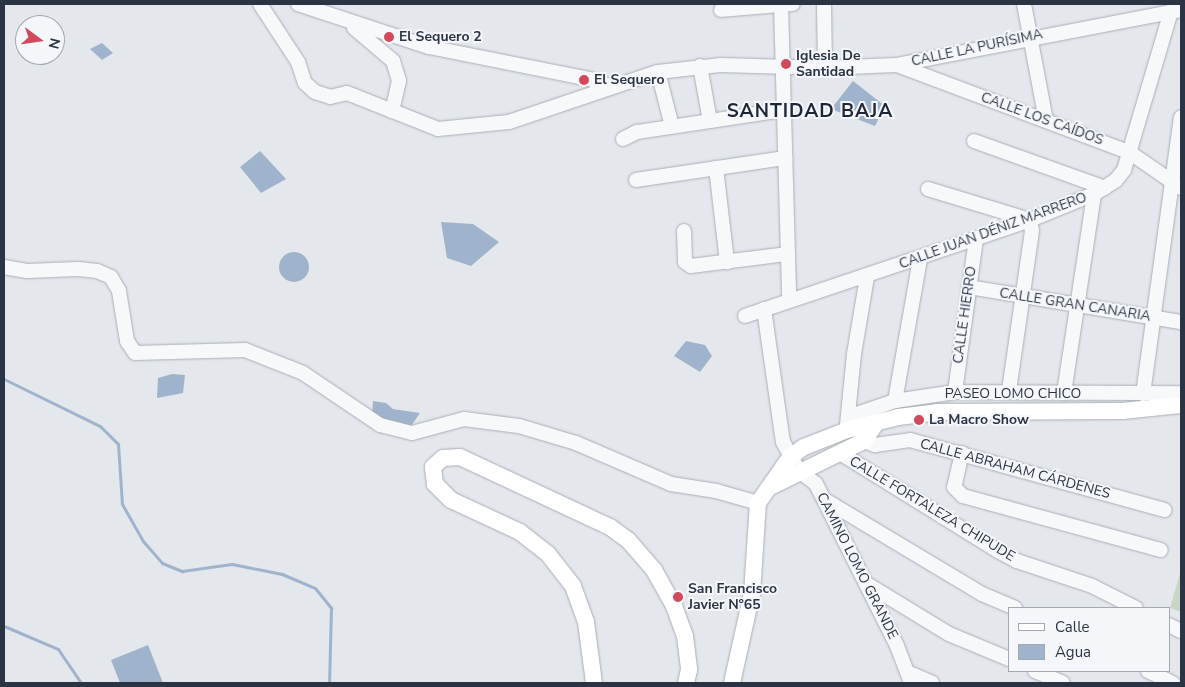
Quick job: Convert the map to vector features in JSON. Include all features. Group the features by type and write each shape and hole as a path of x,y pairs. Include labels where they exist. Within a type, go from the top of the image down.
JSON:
{"main road":[{"path":"732,683 752,593 762,496 790,457 804,447 848,423 876,424 898,417 937,412 1122,412 1181,405"},
{"path":"762,496 799,471 864,442 876,424"},
{"path":"594,683 586,622 573,586 548,554 520,532 452,500 440,489 435,484 433,466 443,458 460,457 610,527 628,540 654,570 674,606 685,636 689,670 686,683"}],"street":[{"name":"CALLE LA PURÍSIMA","path":"260,4 298,62 305,83 315,92 330,97 346,93 438,129 491,124 548,111 611,86 658,72 700,66 825,68 896,65 1030,37 1176,10"},
{"path":"298,4 428,47 589,79 611,86"},
{"path":"824,4 825,68"},
{"path":"1024,4 1046,120"},
{"path":"721,10 787,5 782,67 782,110 789,300"},
{"name":"CALLE JUAN DÉNIZ MARRERO","path":"745,316 789,300 920,259 1030,220 1099,191 1124,170 1176,10"},
{"path":"348,22 392,61 399,82 392,111"},
{"name":"CALLE LOS CAÍDOS","path":"896,65 1129,152 1177,185"},
{"path":"700,66 710,121"},
{"path":"658,72 672,126"},
{"path":"623,139 638,132 782,110"},
{"path":"1143,394 1153,318 1177,185 1181,118"},
{"path":"974,141 1099,191 1077,305 1064,393"},
{"path":"636,180 785,158"},
{"path":"716,168 727,262"},
{"path":"928,189 1030,220 1032,231 1009,392"},
{"path":"684,231 685,262 690,266 788,254"},
{"name":"CALLE HIERRO","path":"955,392 976,238"},
{"path":"896,401 920,259"},
{"path":"4,267 27,271 78,269 97,271 111,277 119,291 127,341 135,353 245,350 303,373 380,425 412,433 464,419 519,426 576,443 671,484 762,496"},
{"path":"848,423 854,354 867,277"},
{"name":"CALLE GRAN CANARIA","path":"969,287 1181,322"},
{"name":"CAMINO LOMO GRANDE","path":"764,309 783,442 799,471 816,484 910,678"},
{"name":"PASEO LOMO CHICO","path":"848,423 896,401 955,392 1181,393"},
{"name":"CALLE ABRAHAM CÁRDENES","path":"864,442 875,445 910,440 1165,510"},
{"name":"CALLE FORTALEZA CHIPUDE","path":"840,453 1017,561 1092,586 1134,607"},
{"path":"962,453 954,488 963,496 1160,550"},
{"path":"824,500 982,594 1013,607"},
{"path":"866,584 948,634 1008,659"},
{"path":"1170,625 1181,631"},
{"path":"1037,672 1063,683"},
{"path":"1150,672 1173,683"},
{"path":"910,678 932,683"}],"green space":[{"path":"1181,570 1181,612 1170,608"}],"water":[{"path":"102,43 113,53 102,60 90,49"},
{"path":"853,81 885,106 875,126 831,109"},
{"path":"260,151 286,179 261,193 240,167"},
{"path":"441,222 473,224 499,242 471,266 447,258"},
{"path":"294,252 305,256 309,267 305,278 294,282 283,278 279,267 283,256"},
{"path":"686,341 705,345 712,356 700,372 674,356"},
{"path":"172,374 185,375 183,393 157,398 158,378"},
{"path":"373,401 386,403 393,409 420,413 409,429 372,416"},
{"path":"148,645 163,683 120,683 111,660"}],"waterway":[{"path":"4,379 100,426 118,444 122,504 143,541 162,563 182,571 232,564 282,574 315,588 331,608 329,683"},
{"path":"4,626 58,649 81,683"}],"place":[{"name":"El Sequero 2","path":"389,37"},
{"name":"Iglesia De Santidad","path":"786,64"},
{"name":"El Sequero","path":"584,80"},
{"name":"La Macro Show","path":"919,420"},
{"name":"San Francisco Javier Nº65","path":"678,597"}],"district":[{"name":"SANTIDAD BAJA","path":"810,112"}]}
